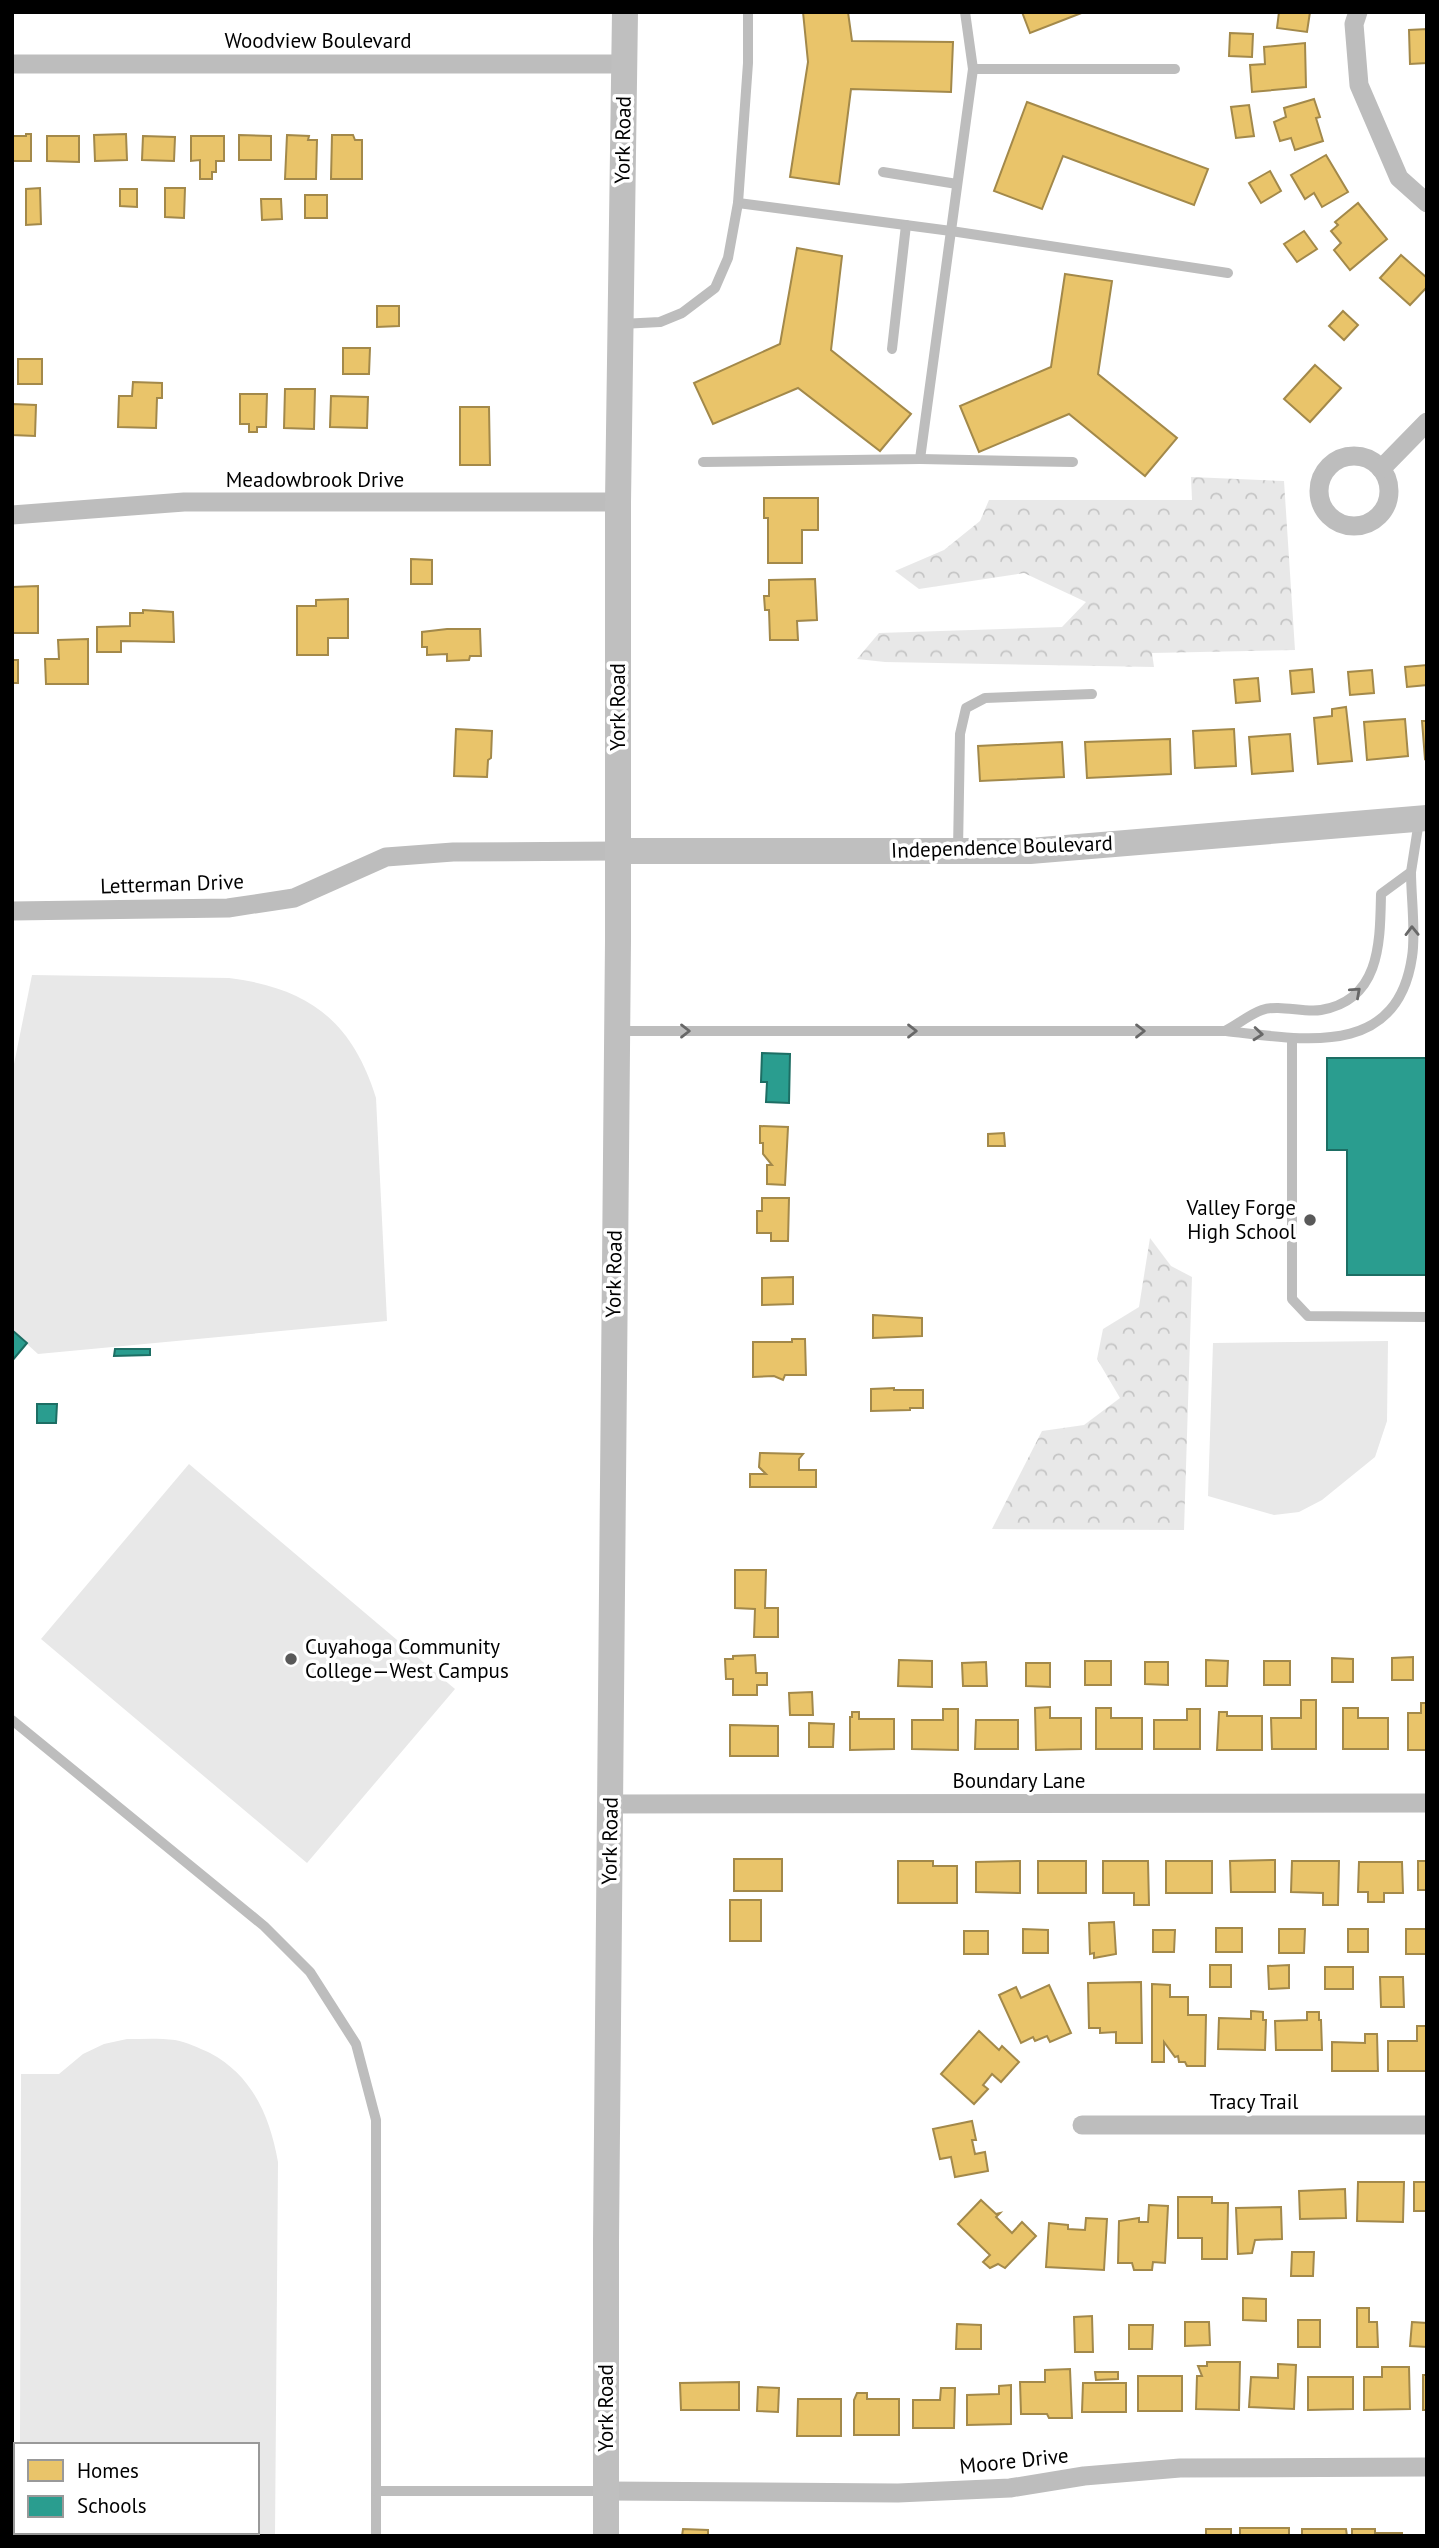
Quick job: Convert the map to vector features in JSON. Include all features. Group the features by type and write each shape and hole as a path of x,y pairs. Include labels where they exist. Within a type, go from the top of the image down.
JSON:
{"main road":[{"name":"York Road","path":"606,2536 606,2241 617,1031 618,502 625,12"},
{"name":"Independence Boulevard","path":"618,850 1030,850 1423,818"}],"street":[{"path":"1358,12 1354,24 1359,85 1399,178 1427,203"},
{"name":"Woodview Boulevard","path":"12,64 625,64"},
{"path":"1381,469 1427,422"},
{"name":"Meadowbrook Drive","path":"12,515 184,502 618,502"},
{"name":"Letterman Drive","path":"12,911 228,908 294,898 386,857 453,852 618,850"},
{"name":"Boundary Lane","path":"611,1804 1427,1803"},
{"name":"Tracy Trail","path":"1082,2125 1427,2125"},
{"name":"Moore Drive","path":"606,2491 898,2493 1010,2488 1084,2476 1180,2468 1427,2467"}],"lane":[{"path":"620,324 660,322 682,313 715,288 728,258 738,203 748,63 748,12"},
{"path":"920,459 973,69 965,12"},
{"path":"973,69 1175,69"},
{"path":"883,172 957,184"},
{"path":"738,203 951,231 1227,273"},
{"path":"892,349 906,225"},
{"path":"704,462 920,459 1073,462"},
{"path":"958,850 960,734 966,708 985,698 1092,694"},
{"path":"617,1031 1225,1031 1292,1038 1343,1036 1364,1031 1385,1017 1403,990 1412,957 1411,872 1423,818"},
{"path":"1225,1031 1263,1009 1322,1010 1348,1000 1365,984 1378,955 1381,894 1411,872"},
{"path":"1292,1038 1292,1300 1308,1316 1427,1317"},
{"path":"12,1720 264,1926 310,1972 356,2044 376,2120 376,2536"},
{"path":"376,2491 606,2491"}],"green space":[{"path":"1191,477 1284,481 1295,650 1152,653 1154,667 885,662 857,659 879,633 1062,627 1086,602 1024,573 919,589 895,571 944,550 980,521 989,500 1192,500"},
{"path":"32,975 229,978 282,990 324,1013 354,1048 376,1098 387,1321 38,1354 17,1335 12,1326 12,1074"},
{"path":"1150,1238 1171,1266 1192,1277 1184,1530 992,1529 1042,1431 1084,1425 1120,1398 1097,1359 1103,1329 1139,1307"},
{"path":"1388,1341 1387,1421 1375,1457 1322,1500 1299,1512 1274,1515 1208,1496 1213,1343"},
{"path":"189,1464 455,1689 307,1863 41,1639"},
{"path":"127,2039 175,2040 210,2053 238,2073 257,2099 270,2129 278,2162 275,2536 34,2534 259,2534 259,2443 20,2443 21,2074 59,2074 83,2054 104,2044"}],"building: Homes":[{"path":"803,12 848,12 852,41 953,42 951,92 851,89 839,184 790,177 808,62"},
{"path":"1022,12 1084,12 1030,33"},
{"path":"1279,12 1310,12 1307,32 1277,28"},
{"path":"1427,29 1427,63 1410,64 1409,30"},
{"path":"1230,33 1253,34 1252,57 1229,56"},
{"path":"1305,43 1306,87 1252,92 1250,65 1265,64 1264,47"},
{"path":"1314,99 1323,141 1295,150 1291,138 1280,141 1274,122 1286,117 1284,108"},
{"path":"1027,102 1208,169 1194,205 1063,156 1042,209 994,191"},
{"path":"1249,105 1254,136 1236,138 1231,107"},
{"path":"31,134 31,161 12,161 12,136"},
{"path":"126,134 127,160 95,161 94,135"},
{"path":"239,135 271,136 271,160 239,160"},
{"path":"287,135 309,136 308,140 317,140 316,179 285,179"},
{"path":"332,135 353,135 355,140 362,140 362,179 331,179"},
{"path":"47,136 79,136 79,162 47,161"},
{"path":"143,136 175,137 174,161 142,160"},
{"path":"191,136 224,136 224,161 216,161 216,172 212,172 212,179 200,179 200,160 191,161"},
{"path":"1326,155 1348,192 1322,207 1314,193 1305,199 1291,175"},
{"path":"1270,171 1281,191 1261,203 1249,183"},
{"path":"40,188 41,224 26,225 26,189"},
{"path":"165,188 185,188 184,218 165,217"},
{"path":"120,189 137,189 137,207 120,206"},
{"path":"305,195 327,195 327,218 305,218"},
{"path":"261,199 281,199 282,219 262,220"},
{"path":"1358,203 1387,239 1350,270 1334,250 1341,243 1331,231 1338,225 1335,222"},
{"path":"1304,231 1317,249 1297,262 1284,244"},
{"path":"797,248 842,256 831,350 911,414 880,451 798,388 713,424 694,383 780,344"},
{"path":"1401,255 1427,278 1427,287 1410,305 1380,278"},
{"path":"1065,274 1112,281 1098,374 1177,438 1145,476 1069,414 979,452 960,406 1051,367"},
{"path":"377,306 399,306 399,326 377,327"},
{"path":"1343,311 1358,325 1344,340 1329,326"},
{"path":"343,348 370,348 369,374 343,374"},
{"path":"18,359 42,359 42,384 18,384"},
{"path":"1315,365 1341,388 1310,422 1284,399"},
{"path":"133,382 162,383 162,398 157,398 156,428 118,427 119,396 132,396"},
{"path":"285,389 315,389 314,429 284,428"},
{"path":"240,394 267,394 266,427 257,427 257,432 249,432 249,424 240,424"},
{"path":"331,396 368,397 367,428 330,427"},
{"path":"12,404 36,405 35,436 12,435"},
{"path":"460,407 489,407 490,465 460,465"},
{"path":"764,498 818,498 818,530 802,530 802,563 768,563 768,518 764,518"},
{"path":"411,559 432,560 432,584 411,584"},
{"path":"815,579 817,620 797,621 798,640 770,640 769,610 765,610 764,596 769,596 769,580"},
{"path":"38,586 38,633 12,633 12,587"},
{"path":"348,599 348,638 328,638 328,655 297,655 297,606 316,606 316,600"},
{"path":"143,610 173,612 174,642 121,641 121,652 97,652 97,627 130,626 130,613 143,613"},
{"path":"480,629 481,656 470,656 469,660 447,661 447,654 427,655 427,647 422,647 422,632"},
{"path":"88,639 88,684 46,684 45,659 59,659 58,640"},
{"path":"12,660 18,660 18,683 12,683"},
{"path":"1427,665 1427,685 1407,687 1405,667"},
{"path":"1312,669 1314,692 1292,694 1290,671"},
{"path":"1372,670 1374,693 1350,695 1348,672"},
{"path":"1258,678 1260,701 1236,703 1234,680"},
{"path":"1346,707 1352,761 1318,764 1314,718 1332,716 1332,709"},
{"path":"1405,719 1408,756 1367,760 1364,722"},
{"path":"1422,721 1427,721 1425,759"},
{"path":"456,729 492,731 487,777 454,776"},
{"path":"1234,729 1236,766 1195,768 1193,731"},
{"path":"1290,734 1293,771 1252,774 1249,737"},
{"path":"1170,739 1171,774 1087,778 1085,742"},
{"path":"1062,742 1064,777 980,781 978,746"},
{"path":"760,1126 788,1127 785,1185 767,1184 767,1165 772,1165 763,1154"},
{"path":"1004,1133 1005,1146 988,1146 988,1134"},
{"path":"762,1198 789,1198 788,1241 771,1241 771,1233 757,1233 757,1211 762,1211"},
{"path":"793,1277 793,1304 762,1305 762,1278"},
{"path":"873,1315 922,1318 922,1336 873,1338"},
{"path":"792,1339 805,1339 806,1375 785,1375 783,1380 774,1376 753,1377 753,1342 792,1342"},
{"path":"871,1389 923,1390 923,1408 871,1411"},
{"path":"760,1453 803,1454 799,1459 799,1470 816,1470 816,1487 750,1487 750,1474 766,1474 759,1467"},
{"path":"735,1570 766,1570 765,1608 778,1608 778,1637 754,1637 755,1609 735,1608"},
{"path":"755,1655 756,1673 767,1673 767,1685 757,1685 757,1695 733,1695 733,1679 726,1679 725,1659"},
{"path":"1413,1657 1413,1680 1392,1680 1392,1658"},
{"path":"1332,1658 1353,1659 1353,1682 1332,1682"},
{"path":"899,1660 932,1661 932,1687 898,1686"},
{"path":"1206,1660 1228,1661 1227,1686 1206,1686"},
{"path":"1085,1661 1111,1661 1111,1685 1085,1685"},
{"path":"1264,1661 1290,1661 1290,1685 1264,1685"},
{"path":"986,1662 987,1686 963,1686 962,1663"},
{"path":"1145,1662 1168,1662 1168,1685 1145,1684"},
{"path":"1026,1663 1050,1663 1050,1687 1026,1686"},
{"path":"812,1692 813,1715 790,1715 789,1693"},
{"path":"1301,1700 1316,1700 1316,1749 1272,1749 1271,1718 1301,1718"},
{"path":"1421,1703 1427,1703 1427,1750 1408,1750 1408,1713 1421,1713"},
{"path":"1050,1707 1050,1718 1081,1718 1081,1749 1036,1750 1035,1708"},
{"path":"1096,1708 1111,1708 1111,1718 1142,1718 1142,1749 1096,1749"},
{"path":"1343,1708 1358,1708 1358,1718 1388,1718 1388,1749 1343,1749"},
{"path":"943,1709 958,1709 958,1750 912,1749 912,1720 943,1720"},
{"path":"1187,1709 1200,1709 1200,1749 1154,1749 1154,1720 1187,1720"},
{"path":"852,1712 859,1712 859,1719 894,1719 894,1749 850,1750"},
{"path":"1219,1712 1227,1712 1227,1716 1262,1716 1262,1750 1217,1750"},
{"path":"976,1720 1018,1720 1018,1749 975,1749"},
{"path":"809,1723 834,1724 833,1747 809,1747"},
{"path":"730,1725 778,1726 778,1756 730,1756"},
{"path":"734,1859 782,1859 782,1891 734,1891"},
{"path":"1275,1860 1275,1892 1231,1892 1230,1861"},
{"path":"898,1861 933,1861 933,1866 957,1866 957,1903 898,1903"},
{"path":"1020,1861 1020,1893 976,1892 976,1862"},
{"path":"1038,1861 1086,1861 1086,1893 1038,1893"},
{"path":"1103,1861 1148,1861 1149,1905 1134,1905 1134,1893 1103,1893"},
{"path":"1166,1861 1212,1861 1212,1893 1166,1893"},
{"path":"1292,1861 1339,1861 1338,1905 1323,1905 1323,1893 1291,1892"},
{"path":"1418,1861 1427,1861 1427,1890 1418,1890"},
{"path":"1359,1862 1402,1862 1403,1893 1384,1893 1384,1902 1368,1902 1368,1892 1358,1892"},
{"path":"730,1900 761,1900 761,1941 730,1941"},
{"path":"1114,1922 1116,1954 1094,1958 1094,1953 1090,1954 1089,1923"},
{"path":"1216,1928 1242,1928 1242,1952 1216,1952"},
{"path":"1023,1929 1048,1930 1048,1953 1023,1953"},
{"path":"1279,1929 1305,1929 1304,1953 1279,1953"},
{"path":"1348,1929 1368,1929 1368,1952 1348,1952"},
{"path":"1406,1929 1427,1929 1427,1954 1406,1954"},
{"path":"1153,1930 1175,1930 1174,1952 1153,1952"},
{"path":"964,1931 988,1931 988,1954 964,1954"},
{"path":"1210,1965 1231,1965 1231,1987 1210,1987"},
{"path":"1289,1965 1289,1988 1269,1989 1268,1966"},
{"path":"1325,1967 1353,1967 1353,1989 1325,1989"},
{"path":"1380,1977 1403,1977 1404,2007 1381,2007"},
{"path":"1141,1982 1142,2043 1116,2043 1116,2032 1100,2033 1100,2028 1089,2028 1088,1983"},
{"path":"1152,1984 1170,1985 1170,1997 1188,1997 1188,2015 1206,2015 1205,2066 1187,2066 1185,2062 1179,2062 1178,2056 1175,2057 1164,2042 1164,2062 1152,2062"},
{"path":"1049,1985 1071,2033 1050,2042 1047,2036 1035,2041 1033,2037 1021,2043 999,1995 1016,1987 1021,1998"},
{"path":"1251,2011 1263,2012 1263,2020 1266,2020 1265,2050 1218,2049 1219,2018 1251,2019"},
{"path":"1307,2012 1319,2012 1322,2050 1276,2050 1275,2021 1307,2020"},
{"path":"1417,2026 1427,2026 1427,2071 1388,2071 1388,2041 1417,2041"},
{"path":"979,2031 999,2050 1002,2046 1019,2062 1001,2082 992,2074 983,2085 988,2089 974,2104 941,2074"},
{"path":"1365,2034 1377,2034 1378,2071 1332,2071 1332,2042 1365,2043"},
{"path":"972,2121 976,2140 972,2140 975,2154 985,2152 988,2171 955,2177 951,2157 940,2159 933,2129"},
{"path":"1358,2182 1404,2182 1403,2222 1357,2221"},
{"path":"1414,2182 1427,2182 1427,2211 1414,2211"},
{"path":"1345,2189 1346,2218 1300,2219 1299,2191"},
{"path":"1178,2197 1212,2197 1212,2203 1228,2203 1227,2259 1202,2259 1202,2238 1178,2238"},
{"path":"981,2200 996,2214 1000,2213 996,2217 1012,2233 1022,2222 1036,2236 1005,2268 998,2264 990,2268 983,2262 990,2255 958,2224"},
{"path":"1149,2205 1168,2206 1165,2263 1153,2262 1152,2270 1134,2270 1132,2263 1118,2263 1119,2221 1139,2218 1139,2222 1148,2222"},
{"path":"1281,2207 1282,2239 1255,2240 1252,2253 1238,2254 1236,2208"},
{"path":"1086,2218 1107,2219 1104,2270 1046,2267 1049,2223 1068,2225 1068,2229 1085,2230"},
{"path":"1292,2252 1314,2252 1313,2276 1291,2276"},
{"path":"1243,2298 1266,2299 1266,2321 1243,2320"},
{"path":"1357,2308 1369,2308 1369,2322 1377,2322 1378,2347 1357,2347"},
{"path":"1092,2316 1093,2352 1075,2352 1074,2317"},
{"path":"1298,2320 1320,2320 1320,2347 1298,2347"},
{"path":"1185,2322 1209,2322 1210,2345 1185,2346"},
{"path":"1412,2322 1427,2323 1427,2347 1410,2346"},
{"path":"957,2324 981,2325 981,2349 956,2349"},
{"path":"1129,2325 1153,2325 1152,2349 1129,2349"},
{"path":"1207,2362 1240,2362 1239,2410 1196,2409 1197,2376 1202,2376 1198,2366 1207,2366"},
{"path":"1278,2364 1296,2365 1294,2409 1249,2407 1251,2377 1278,2378"},
{"path":"1382,2367 1409,2367 1410,2409 1364,2410 1364,2377 1382,2377"},
{"path":"1070,2369 1072,2418 1021,2414 1020,2382 1045,2382 1045,2370"},
{"path":"1095,2372 1118,2372 1118,2379 1096,2380"},
{"path":"1423,2375 1427,2375 1427,2410 1423,2410"},
{"path":"1138,2376 1182,2376 1182,2411 1138,2411"},
{"path":"1308,2377 1353,2377 1353,2409 1308,2410"},
{"path":"739,2382 739,2410 681,2410 680,2383"},
{"path":"1083,2383 1126,2383 1126,2412 1082,2412"},
{"path":"1011,2385 1011,2424 967,2425 967,2395 999,2394 999,2386"},
{"path":"758,2387 779,2388 778,2412 757,2411"},
{"path":"941,2388 955,2388 954,2428 913,2428 913,2400 940,2400"},
{"path":"857,2393 867,2393 867,2399 899,2399 899,2435 854,2435 854,2400"},
{"path":"798,2399 841,2399 841,2436 797,2436"},
{"path":"1240,2528 1289,2528 1289,2536 1240,2536"},
{"path":"683,2529 708,2530 708,2536 682,2536"},
{"path":"1206,2529 1231,2529 1231,2536 1206,2536"},
{"path":"1302,2529 1346,2529 1347,2536 1302,2536"},
{"path":"1352,2529 1375,2529 1375,2533 1402,2533 1402,2536 1352,2536"}],"building: Schools":[{"path":"762,1053 790,1054 789,1103 766,1102 767,1082 761,1082"},
{"name":"Valley Forge High School","path":"1327,1058 1427,1058 1427,1275 1347,1275 1347,1150 1327,1150"},
{"path":"12,1330 27,1343 12,1361"},
{"path":"115,1349 150,1349 150,1355 114,1356"},
{"path":"37,1404 57,1404 56,1423 37,1423"}],"place":[{"name":"Valley Forge High School","path":"1310,1220"},
{"name":"Cuyahoga Community College—West Campus","path":"291,1659"}]}
